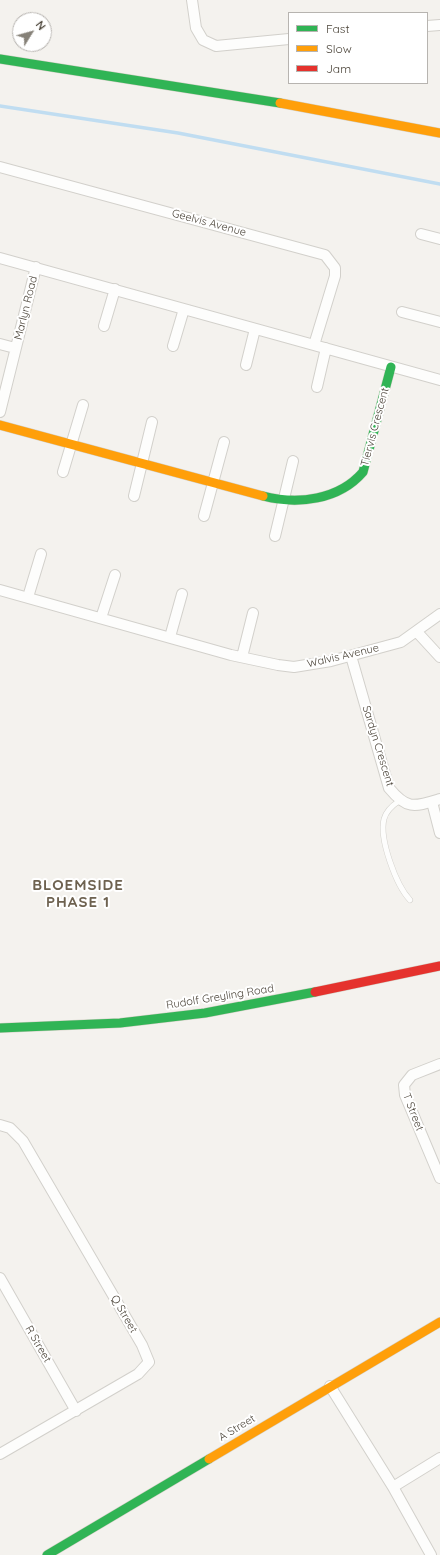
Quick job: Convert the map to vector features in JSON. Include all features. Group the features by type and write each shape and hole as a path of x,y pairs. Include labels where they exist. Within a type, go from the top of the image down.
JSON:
{"street":[{"path":"192,0 196,28 203,40 216,46 288,39"},
{"path":"428,26 440,25"},
{"path":"0,60 256,98 440,133"},
{"name":"Geelvis Avenue","path":"0,167 324,255 335,268 335,276 314,345"},
{"path":"421,234 440,239"},
{"path":"0,258 440,380"},
{"name":"Marlyn Road","path":"0,412 36,267"},
{"path":"104,326 115,289"},
{"path":"173,346 184,308"},
{"path":"402,312 440,322"},
{"path":"246,365 256,329"},
{"name":"Marlyn Road","path":"0,344 15,348"},
{"path":"317,387 326,348"},
{"name":"Tiervis Crescent","path":"0,425 268,497 285,499 314,499 347,488 357,481 363,472 392,367"},
{"path":"64,472 83,405"},
{"path":"134,496 152,422"},
{"path":"204,516 224,442"},
{"path":"275,536 293,461"},
{"path":"28,597 41,554"},
{"path":"100,618 114,575"},
{"name":"Walvis Avenue","path":"0,590 242,657 278,665 294,666 350,656 401,642 417,632 440,614"},
{"path":"170,637 182,594"},
{"path":"242,657 253,613"},
{"path":"417,632 440,657"},
{"name":"Sardyn Crescent","path":"350,656 389,788 399,801"},
{"path":"399,801 409,805 436,800 440,833"},
{"name":"Rudolf Greyling Road","path":"0,1028 120,1023 205,1013 363,983 440,966"},
{"name":"T Street","path":"440,1064 412,1075 404,1085 405,1095 440,1177"},
{"name":"Q Street","path":"0,1125 10,1128 23,1141 148,1357 149,1362 138,1374 76,1411 0,1453"},
{"name":"R Street","path":"0,1278 76,1411"},
{"name":"A Street","path":"47,1555 440,1322"},
{"path":"330,1386 393,1487 431,1555"},
{"path":"393,1487 440,1458"}],"lane":[{"path":"399,801 387,812 383,829 393,868 401,889 410,900"}],"waterway":[{"path":"0,106 178,133 440,184"}],"traffic: fast":[{"path":"0,59 280,103"},
{"path":"263,496 290,500 317,498 342,489 363,472 391,367"},
{"path":"0,1028 120,1023 205,1013 315,992"},
{"path":"47,1555 209,1459"}],"traffic: slow":[{"path":"280,103 440,133"},
{"path":"0,425 263,496"},
{"path":"209,1459 440,1322"}],"traffic: jam":[{"path":"315,992 440,966"}],"district":[{"name":"BLOEMSIDE PHASE 1","path":"78,894"}]}
